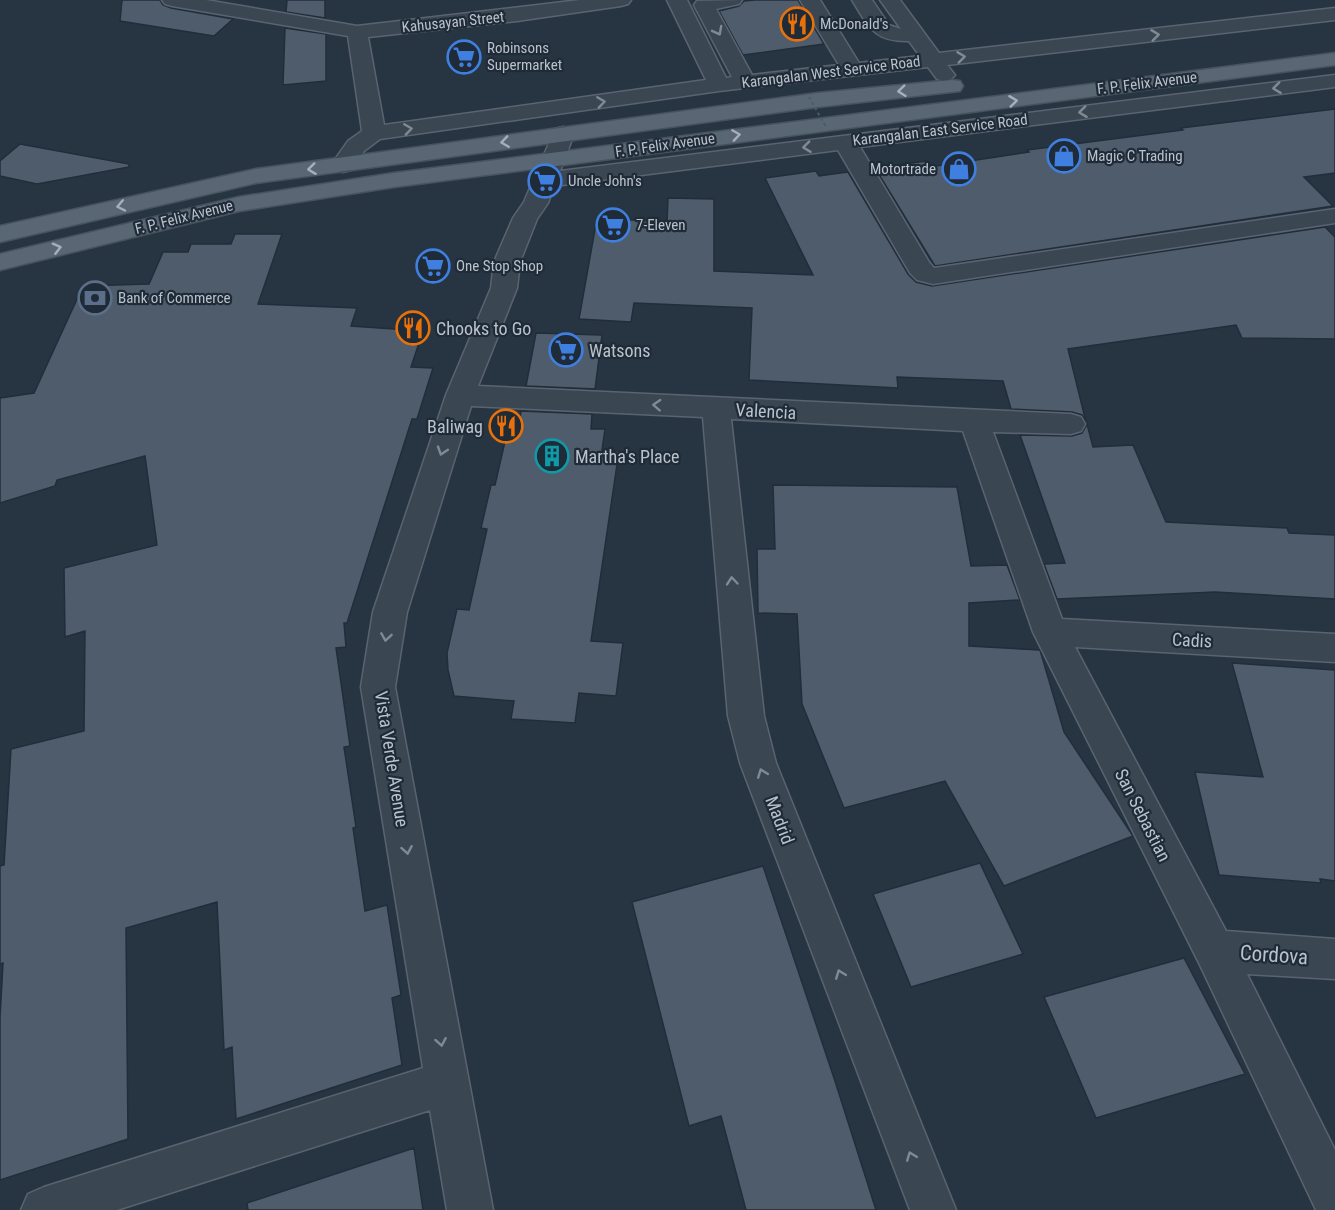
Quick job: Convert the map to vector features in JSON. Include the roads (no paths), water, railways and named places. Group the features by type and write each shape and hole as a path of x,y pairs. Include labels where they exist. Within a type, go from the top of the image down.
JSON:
{"main road":[{"path":"1270,47 1335,39"},
{"name":"F. P. Felix Avenue","path":"0,262 239,204 549,170 1335,59"},
{"name":"F. P. Felix Avenue","path":"0,234 256,176 848,96 976,83"}],"street":[{"name":"Kahusayan Street","path":"172,0 357,32 515,8 621,0"},
{"path":"676,0 719,85"},
{"path":"732,0 704,5 745,82"},
{"path":"810,0 853,70"},
{"path":"862,0 885,33 895,36 915,35"},
{"path":"890,0 952,86"},
{"name":"Karangalan West Service Road","path":"374,133 719,85 1335,14"},
{"path":"343,165 356,146 374,133 357,32"},
{"name":"Karangalan East Service Road","path":"549,170 835,135 1335,81"},
{"name":"Vista Verde Avenue","path":"470,1210 378,687 390,612 460,395 504,288 526,264 540,235 541,219 536,203 563,134"},
{"path":"835,135 919,267 933,276 1335,216"},
{"name":"Valencia","path":"460,395 1071,424"},
{"name":"Madrid","path":"716,408 746,716 758,763 933,1210"},
{"name":"San Sebastian","path":"974,421 1050,632 1214,951 1335,1199"},
{"name":"Cadis","path":"1050,632 1335,648"},
{"name":"Cordova","path":"1214,951 1335,958"},
{"path":"44,1210 447,1082"}],"place":[{"name":"McDonald's","path":"797,24"},
{"name":"Robinsons Supermarket","path":"464,57"},
{"name":"Magic C Trading","path":"1064,156"},
{"name":"Motortrade","path":"959,169"},
{"name":"Uncle John's","path":"545,181"},
{"name":"7-Eleven","path":"613,225"},
{"name":"One Stop Shop","path":"433,266"},
{"name":"Bank of Commerce","path":"95,298"},
{"name":"Chooks to Go","path":"413,328"},
{"name":"Watsons","path":"566,350"},
{"name":"Baliwag","path":"506,426"},
{"name":"Martha's Place","path":"552,456"}]}
